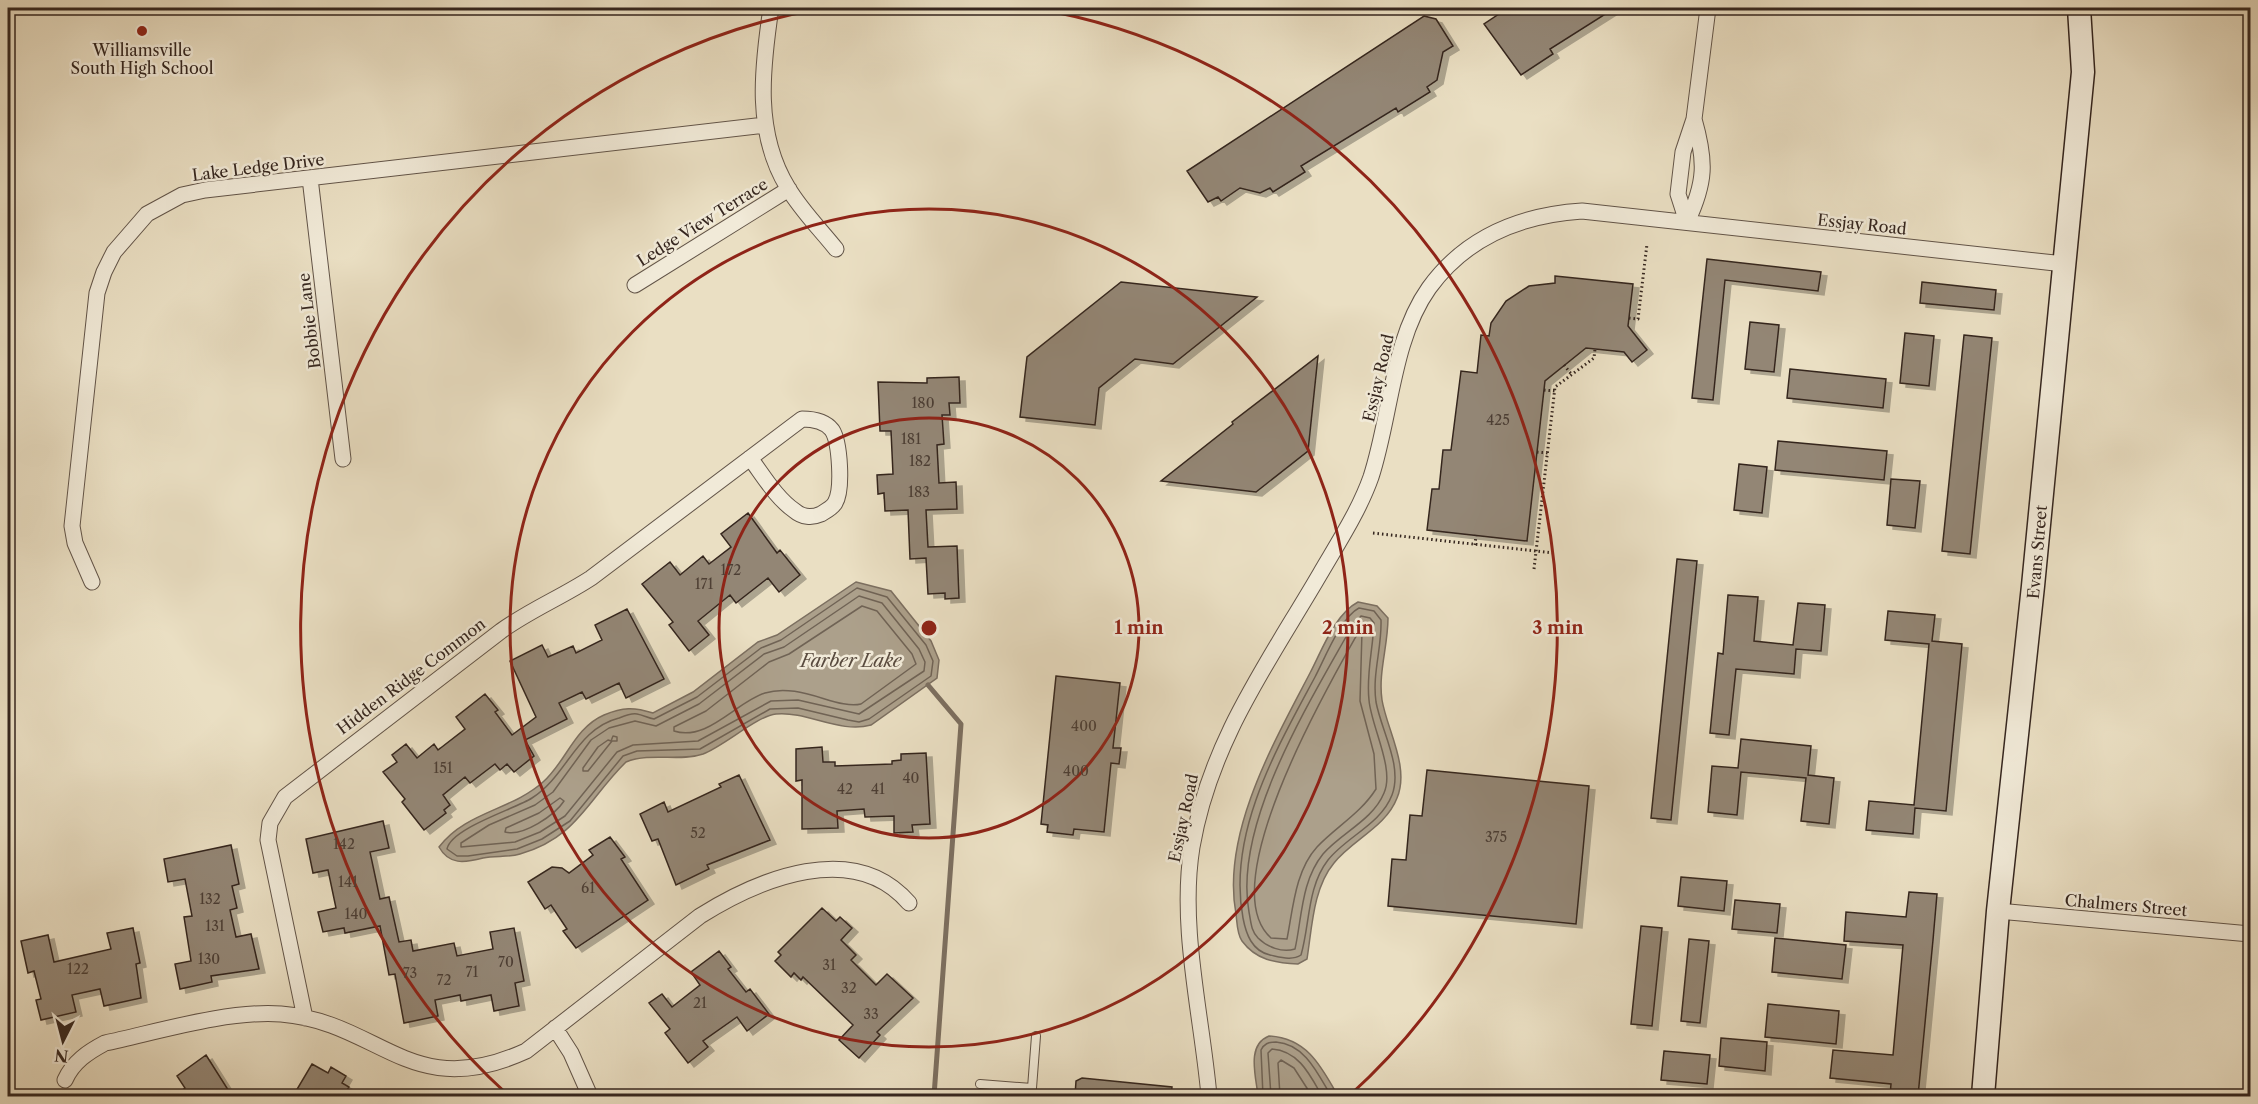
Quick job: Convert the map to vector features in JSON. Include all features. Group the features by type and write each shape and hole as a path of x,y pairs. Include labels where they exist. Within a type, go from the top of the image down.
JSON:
{"street":[{"path":"771,8 762,95 765,125 772,153 789,189 836,249"},
{"path":"1687,222 1678,194 1683,152 1694,119 1708,8"},
{"name":"Evans Street","path":"1983,1096 1998,911 2083,72 2079,8"},
{"path":"1687,222 1700,196 1704,153 1694,119"},
{"name":"Lake Ledge Drive","path":"92,582 75,543 72,526 97,293 114,252 147,214 182,195 765,125"},
{"name":"Bobbie Lane","path":"310,178 343,459"},
{"name":"Ledge View Terrace","path":"635,285 789,189"},
{"name":"Essjay Road","path":"1209,1096 1188,908 1192,849 1209,775 1223,741 1362,498 1384,435 1402,344 1413,314 1429,288 1461,254 1500,229 1526,219 1582,211 2064,264"},
{"name":"Hidden Ridge Common","path":"305,1018 268,840 270,823 285,797 520,617 567,594 591,578 750,458 802,419 823,423 831,430 836,440 839,491 835,504 816,516 804,516 796,512 784,502 750,458"},
{"path":"65,1080 76,1063 105,1043 256,1014 305,1018 331,1027 400,1066 441,1077 465,1076 507,1062 555,1028 700,916 728,898 759,885 817,871 848,870 866,873 885,881 909,903"},
{"name":"Chalmers Street","path":"1998,911 2250,934"},
{"path":"555,1028 571,1053 590,1096"}],"lane":[{"path":"980,1084 1032,1088 1036,1036"}],"path":[{"path":"1629,318 1638,319 1647,244"},
{"path":"1534,569 1555,387 1594,358 1595,349"},
{"path":"1564,365 1572,375"},
{"path":"1544,390 1555,391"},
{"path":"1537,452 1548,453"},
{"path":"1373,533 1554,554"},
{"path":"1475,545 1476,535"}],"water":[{"name":"Farber Lake","path":"856,582 891,591 931,641 939,660 937,678 871,725 848,727 788,714 768,716 703,754 645,758 626,762 569,828 539,847 515,855 458,861 447,857 439,847 462,826 517,799 543,782 585,728 594,721 623,709 653,713 693,692 758,642 777,635"},
{"path":"1358,602 1377,606 1388,618 1381,690 1399,761 1400,786 1397,798 1385,817 1341,855 1327,873 1314,909 1307,959 1298,964 1282,963 1253,952 1240,938 1233,884 1236,852 1254,789 1281,729 1336,624 1342,615"},
{"path":"1269,1036 1282,1038 1303,1048 1319,1064 1338,1096 1258,1096 1255,1054 1257,1046"}],"building":[{"path":"1508,8 1615,8 1550,49 1553,54 1521,75 1484,24"},
{"path":"1424,16 1436,19 1453,46 1443,52 1437,80 1427,87 1430,92 1398,112 1396,108 1301,166 1305,172 1273,192 1270,188 1260,193 1240,188 1221,201 1218,197 1208,202 1187,171"},
{"path":"1707,259 1821,272 1818,291 1725,280 1713,400 1692,398"},
{"path":"1555,276 1633,284 1628,326 1647,350 1632,362 1624,352 1586,348 1545,381 1527,541 1427,530 1432,489 1439,489 1443,450 1451,450 1461,371 1477,373 1481,335 1489,336 1491,323 1506,301 1529,286 1555,283"},
{"path":"1121,282 1257,297 1173,364 1135,359 1099,388 1095,425 1020,417 1027,357"},
{"path":"1922,282 1996,290 1994,310 1920,303"},
{"path":"1750,322 1779,325 1774,372 1745,369"},
{"path":"1905,333 1934,336 1929,386 1900,383"},
{"path":"1964,335 1992,338 1970,554 1942,551"},
{"path":"1318,356 1308,451 1256,492 1161,481 1233,424 1232,422"},
{"path":"1790,369 1886,379 1883,408 1787,398"},
{"path":"959,377 960,403 949,403 950,415 942,415 944,444 937,445 939,483 956,482 957,509 926,510 928,547 957,546 959,598 945,599 945,593 928,594 926,558 910,559 908,510 885,511 884,493 878,494 877,475 893,474 891,431 880,431 878,382 927,383 927,378"},
{"path":"1778,441 1887,451 1884,480 1775,470"},
{"path":"1739,464 1767,467 1762,513 1734,510"},
{"path":"1891,479 1920,481 1915,528 1887,525"},
{"path":"748,513 777,553 780,550 800,575 779,592 768,578 736,603 730,595 698,621 709,635 689,651 669,625 673,622 642,584 670,562 680,575 703,556 709,564 731,547 721,534"},
{"path":"1677,559 1697,561 1671,820 1651,818"},
{"path":"1728,595 1758,597 1754,641 1793,645 1798,603 1825,605 1821,651 1796,649 1794,674 1736,669 1729,735 1710,733 1718,653 1723,654"},
{"path":"627,609 664,679 626,698 619,683 586,699 582,692 559,703 567,719 525,740 534,756 514,772 507,764 500,770 495,764 470,783 465,777 443,795 450,805 444,810 446,813 424,830 402,802 405,799 383,772 397,762 392,755 406,744 417,758 434,744 438,750 465,729 456,717 485,694 498,710 495,712 512,735 536,717 510,661 542,645 548,657 573,646 576,653 602,640 595,625"},
{"path":"1888,611 1935,615 1932,641 1962,644 1946,811 1915,808 1913,834 1866,830 1869,801 1914,805 1929,644 1885,640"},
{"path":"1056,676 1120,683 1113,748 1121,748 1119,764 1111,763 1104,832 1074,829 1073,835 1047,832 1048,825 1041,824"},
{"path":"1741,739 1811,746 1808,775 1834,778 1829,824 1801,821 1806,778 1741,772 1737,815 1708,812 1712,766 1738,768"},
{"path":"822,747 823,762 835,762 835,766 892,764 892,761 901,760 901,754 926,753 930,824 912,825 913,832 894,833 894,816 865,817 864,809 837,811 838,828 802,829 802,780 796,781 796,749"},
{"path":"1427,770 1589,786 1576,924 1388,906 1392,859 1406,860 1410,815 1422,816"},
{"path":"739,775 770,840 707,865 709,869 676,885 658,839 652,841 640,814 664,802 668,812 721,787 719,784"},
{"path":"383,821 389,848 370,852 380,899 389,897 399,942 411,940 413,951 454,943 457,956 493,949 490,932 514,928 524,981 515,983 519,1006 494,1011 491,995 461,1001 460,995 435,1000 438,1016 404,1023 395,974 389,975 380,926 345,933 344,928 323,932 318,912 336,908 328,870 313,873 306,839"},
{"path":"610,837 625,857 621,859 648,900 576,948 563,931 567,929 551,905 545,909 528,882 552,867 562,868 569,873 593,855 589,850"},
{"path":"231,845 239,884 232,886 237,908 230,910 236,937 251,934 259,969 211,976 212,982 180,989 175,964 191,961 184,917 192,916 185,879 168,882 164,859"},
{"path":"1681,877 1727,881 1724,911 1678,906"},
{"path":"1909,892 1937,894 1933,940 1918,1096 1890,1096 1891,1084 1830,1078 1833,1050 1893,1055 1903,945 1844,941 1846,912 1906,917"},
{"path":"1735,900 1780,904 1777,933 1732,929"},
{"path":"822,908 836,921 840,917 852,928 841,940 856,955 851,960 876,985 887,974 913,998 877,1032 880,1035 859,1058 839,1040 853,1025 803,977 801,980 794,973 791,977 775,961 781,955 778,952"},
{"path":"1641,926 1662,928 1652,1026 1631,1024"},
{"path":"133,928 140,963 136,964 141,998 104,1006 100,989 72,995 76,1012 41,1020 36,1000 41,999 34,971 28,973 21,941 48,935 54,962 111,949 107,933"},
{"path":"1775,938 1846,945 1842,979 1772,972"},
{"path":"1689,939 1709,941 1700,1023 1681,1021"},
{"path":"719,951 731,967 728,969 746,992 750,989 769,1014 747,1031 737,1017 703,1041 708,1047 688,1063 665,1033 670,1029 649,1003 662,994 672,1007 700,985 691,972"},
{"path":"1768,1004 1839,1011 1836,1044 1765,1037"},
{"path":"1721,1038 1767,1042 1765,1071 1719,1066"},
{"path":"1664,1051 1710,1055 1707,1084 1661,1080"},
{"path":"206,1055 232,1096 174,1096 185,1088 177,1076"},
{"path":"312,1064 328,1073 331,1067 346,1076 342,1083 349,1087 343,1096 293,1096"},
{"path":"1082,1078 1172,1087 1171,1096 1075,1096 1076,1081"}],"waterway":[{"path":"928,685 961,724 934,1096"}],"place":[{"name":"Williamsville South High School","path":"142,31"}]}
